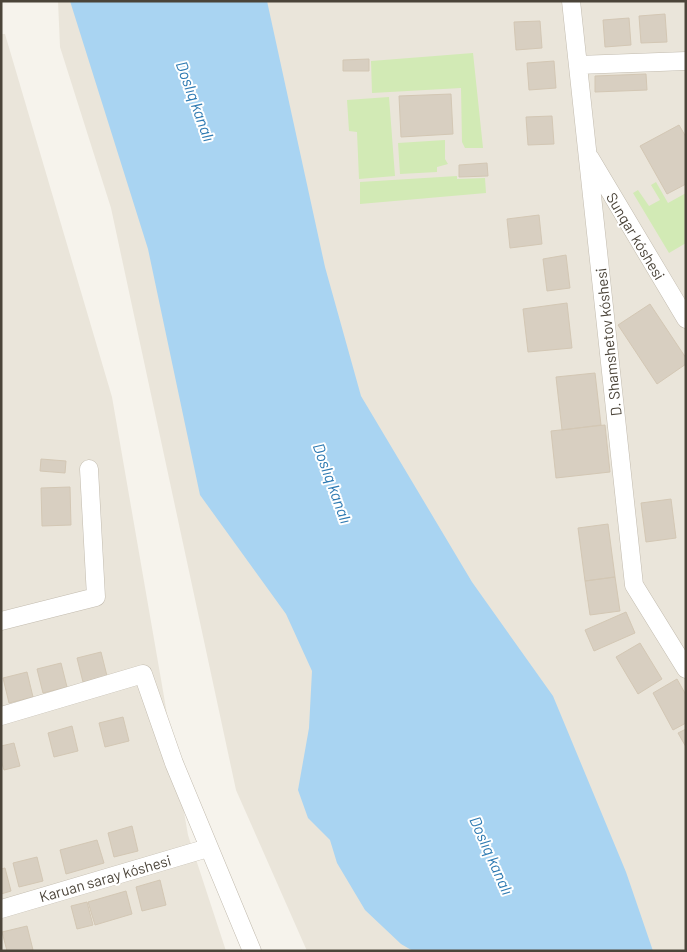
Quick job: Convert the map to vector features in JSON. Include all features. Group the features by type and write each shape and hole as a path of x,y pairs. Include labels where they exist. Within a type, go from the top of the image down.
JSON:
{"street":[{"name":"D. Shamshetov kóshesi","path":"571,1 634,585 686,669"},
{"path":"578,65 686,61"},
{"name":"Sunqar kóshesi","path":"587,154 686,319"},
{"path":"1,621 96,597 89,469"},
{"path":"1,716 143,674 174,763 252,951"},
{"name":"Karuan saray kóshesi","path":"1,909 208,848"}],"shaded area":[{"path":"58,1 686,1 686,951 307,951 236,790 111,208 60,47"},
{"path":"1,34 5,34 112,397 188,835 226,951 1,951"}],"green space":[{"path":"473,53 483,148 465,148 462,142 461,88 372,93 371,61"},
{"path":"389,97 395,176 359,179 357,132 349,131 347,100"},
{"path":"445,140 445,159 448,164 437,167 437,172 400,174 398,143"},
{"path":"457,176 457,179 485,178 486,193 360,204 360,182"},
{"path":"656,182 668,203 686,193 686,243 669,253 633,193 638,190 649,206 660,200 651,185"}],"water":[{"name":"Doslıq kanalı","path":"70,1 267,1 325,267 361,396 472,582 553,696 626,872 653,951 413,951 401,944 365,910 337,863 330,840 308,818 298,790 309,728 312,671 286,614 200,495 148,249"}],"building":[{"path":"665,14 667,42 641,43 639,16"},
{"path":"629,18 631,45 605,47 603,20"},
{"path":"540,21 542,48 516,50 514,22"},
{"path":"369,59 369,71 343,71 343,60"},
{"path":"554,61 556,88 529,90 527,63"},
{"path":"646,74 647,90 595,92 595,76"},
{"path":"451,94 453,134 401,137 399,96"},
{"path":"552,116 554,144 528,145 526,117"},
{"path":"679,125 686,137 686,184 667,194 640,146"},
{"path":"487,163 488,176 459,177 459,165"},
{"path":"539,215 542,244 510,248 507,219"},
{"path":"566,255 570,288 547,291 543,259"},
{"path":"567,303 572,348 528,352 523,309"},
{"path":"650,304 686,358 686,364 657,384 618,325"},
{"path":"595,373 601,425 562,430 556,377"},
{"path":"605,425 610,472 556,478 551,431"},
{"path":"41,459 66,461 65,473 40,471"},
{"path":"70,487 71,525 42,526 41,488"},
{"path":"671,499 676,538 646,542 641,503"},
{"path":"608,524 615,577 585,581 578,528"},
{"path":"615,577 620,611 590,615 585,581"},
{"path":"626,612 635,633 594,651 585,630"},
{"path":"640,643 662,679 638,694 616,657"},
{"path":"101,652 107,676 83,682 77,658"},
{"path":"61,663 67,687 43,693 37,669"},
{"path":"27,672 33,697 9,703 3,678"},
{"path":"677,679 686,695 686,723 673,730 653,693"},
{"path":"123,717 129,741 105,747 99,723"},
{"path":"72,726 78,751 54,757 48,733"},
{"path":"686,729 686,747 678,733"},
{"path":"14,743 20,766 4,770 1,760 1,746"},
{"path":"132,826 138,851 114,857 108,833"},
{"path":"97,840 104,863 66,874 60,850"},
{"path":"37,857 43,881 19,887 13,863"},
{"path":"5,868 11,891 1,894 1,869"},
{"path":"160,880 166,905 142,911 136,887"},
{"path":"126,891 132,914 95,925 88,902"},
{"path":"87,902 93,925 77,929 71,906"},
{"path":"27,926 33,950 7,951 2,932"}]}
